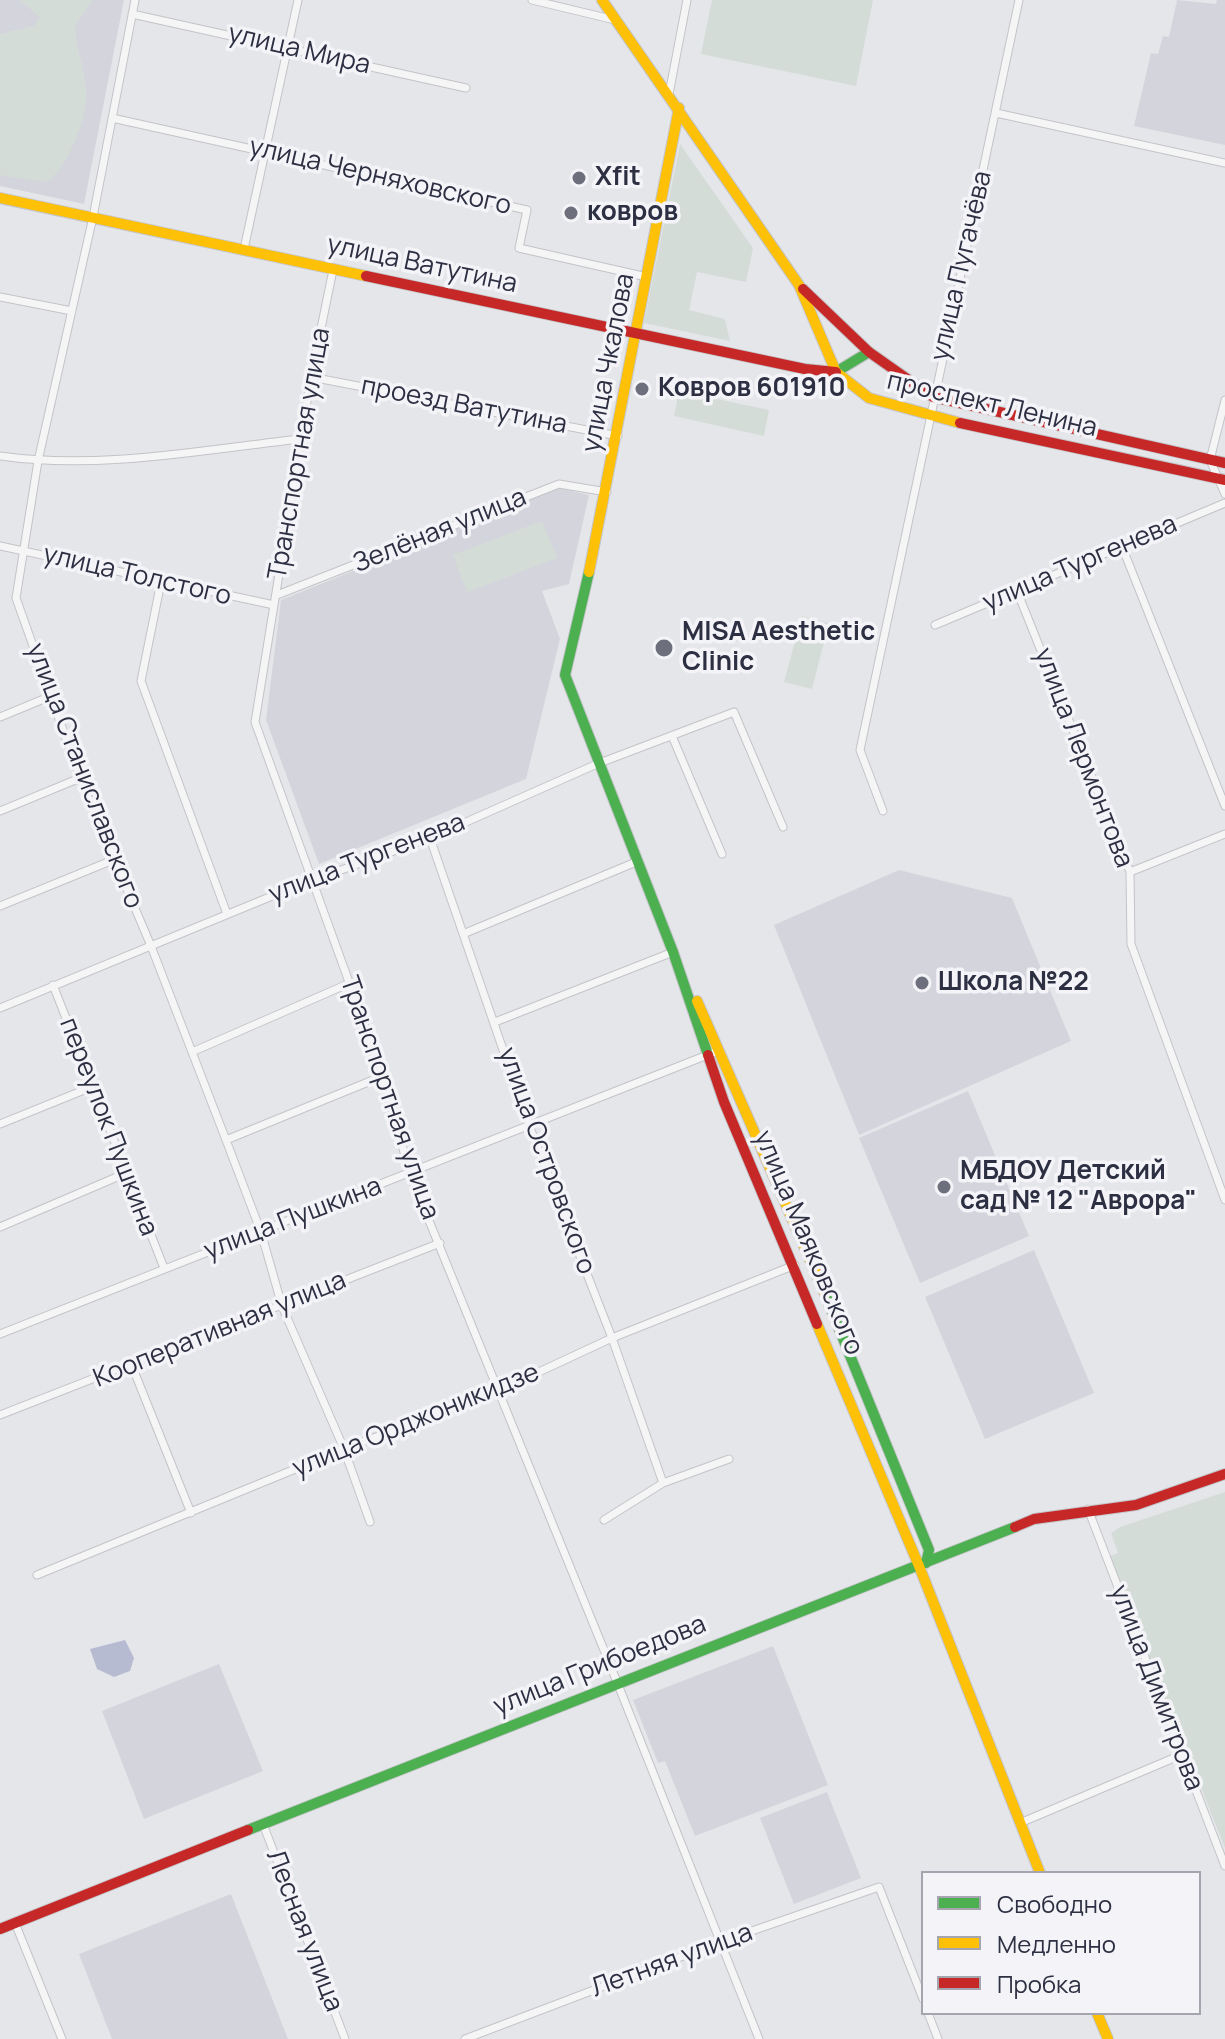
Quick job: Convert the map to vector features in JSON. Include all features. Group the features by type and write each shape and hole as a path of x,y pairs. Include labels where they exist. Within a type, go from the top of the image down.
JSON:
{"street":[{"name":"улица Станиславского","path":"135,0 93,217 38,461 16,598 80,778 151,946 261,1232 282,1306 344,1449 370,1522"},
{"path":"244,249 298,0"},
{"path":"532,0 616,20"},
{"path":"602,0 799,285 836,372"},
{"path":"669,94 687,0"},
{"name":"улица Пугачёва","path":"883,811 860,750 1019,0"},
{"name":"улица Мира","path":"132,14 466,88"},
{"name":"улица Чкалова","path":"578,624 618,436 679,108"},
{"path":"996,113 1225,163"},
{"name":"улица Черняховского","path":"112,118 527,210 519,248 647,277"},
{"name":"улица Ватутина","path":"0,198 333,270 836,372"},
{"name":"Транспортная улица","path":"333,270 300,439 255,722 383,1076 410,1174 759,2039"},
{"path":"799,285 869,352"},
{"path":"0,297 72,311"},
{"name":"проспект Ленина","path":"1221,479 932,416 869,398 836,372 869,352 933,397 1225,463"},
{"name":"проезд Ватутина","path":"311,377 618,436"},
{"path":"1225,400 1210,460 1225,494"},
{"path":"0,456 38,461 133,457 300,439"},
{"name":"Зелёная улица","path":"277,595 559,484 607,492"},
{"name":"улица Тургенева","path":"935,625 1121,544 1225,503"},
{"path":"1121,544 1225,806"},
{"name":"улица Толстого","path":"0,546 274,605"},
{"path":"161,582 141,681 227,914"},
{"name":"улица Лермонтова","path":"1017,591 1130,872 1131,944 1225,1200"},
{"name":"улица Маяковского","path":"578,624 565,675 597,764 715,1051 836,1320 929,1550 923,1564"},
{"path":"0,717 51,696"},
{"name":"улица Тургенева","path":"0,1008 313,880 430,838 597,764 734,712 783,827"},
{"path":"672,736 722,854"},
{"path":"0,811 80,778"},
{"path":"1130,872 1225,834"},
{"name":"улица Островского","path":"430,838 530,1128 612,1338 663,1483"},
{"path":"0,906 113,860"},
{"path":"463,934 636,862"},
{"path":"495,1022 673,952"},
{"path":"192,1052 350,983"},
{"name":"переулок Пушкина","path":"53,985 94,1086 124,1174 164,1268"},
{"name":"улица Маяковского","path":"715,1051 724,1102 923,1564 1039,1871"},
{"name":"улица Пушкина","path":"0,1334 530,1128 715,1051"},
{"path":"226,1140 383,1076"},
{"path":"0,1124 94,1086"},
{"path":"0,1227 124,1174"},
{"name":"Кооперативная улица","path":"0,1415 132,1366 440,1243"},
{"name":"улица Орджоникидзе","path":"37,1575 344,1449 498,1391 612,1338 795,1265"},
{"path":"132,1366 191,1513"},
{"path":"604,1520 663,1483 729,1459"},
{"name":"улица Грибоедова","path":"0,1929 1034,1519 1088,1509 1136,1505 1225,1474"},
{"name":"улица Димитрова","path":"1088,1509 1225,1866"},
{"path":"1020,1823 1181,1755"},
{"name":"Лесная улица","path":"263,1824 345,2039"},
{"name":"Летняя улица","path":"465,2039 483,2036 720,1942 879,1887 921,1994"},
{"path":"15,1923 62,2039"},
{"path":"929,2015 938,2039"},
{"path":"1098,2015 1108,2039"}],"shaded area":[{"path":"0,0 124,0 84,204 0,186"},
{"path":"19,0 93,0 75,26 86,90 85,110 67,158 46,182 0,175 0,34 34,26 40,17"},
{"path":"712,0 873,0 856,86 701,54"},
{"path":"1177,0 1216,4 1217,0 1225,0 1225,145 1134,126 1151,53 1158,54 1163,36 1169,37"},
{"path":"680,144 753,248 746,282 697,272 689,310 725,319 730,341 644,323"},
{"path":"679,391 769,410 764,436 674,416"},
{"path":"559,488 589,495 569,584 542,591 560,639 526,779 319,864 266,720 281,600"},
{"path":"542,521 557,558 467,592 453,555"},
{"path":"802,616 829,623 812,689 784,682"},
{"name":"Школа №22","path":"899,870 1012,898 1071,1041 859,1135 774,925"},
{"name":"МБДОУ Детский сад № 12 \"Аврора\"","path":"968,1091 1029,1236 920,1283 859,1138"},
{"path":"1034,1250 1094,1393 985,1439 925,1297"},
{"path":"1225,1492 1225,1848 1109,1557 1118,1553 1111,1533 1120,1527"},
{"path":"773,1646 828,1785 695,1836 665,1761 658,1763 633,1700"},
{"path":"219,1664 263,1771 144,1819 102,1711"},
{"path":"827,1792 861,1878 794,1904 760,1818"},
{"path":"231,1894 288,2039 112,2039 79,1954"}],"water":[{"path":"125,1640 134,1658 130,1671 114,1677 97,1669 90,1649"}],"traffic: fast":[{"path":"836,372 869,352"},
{"path":"589,572 565,675 673,952 708,1055"},
{"path":"825,1294 929,1550 926,1563"},
{"path":"248,1830 1015,1527"}],"traffic: slow":[{"path":"602,0 799,285 836,372 869,398 960,423"},
{"path":"589,572 679,108"},
{"path":"0,198 366,276"},
{"path":"697,1001 825,1294"},
{"path":"817,1324 919,1566 1039,1871"},
{"path":"1098,2015 1108,2039"}],"traffic: jam":[{"path":"366,276 805,369 836,372"},
{"path":"803,289 869,352 933,397 1225,463"},
{"path":"960,423 1225,480"},
{"path":"708,1055 724,1102 817,1324"},
{"path":"1015,1527 1034,1519 1136,1505 1225,1474"},
{"path":"0,1929 248,1830"}],"place":[{"name":"Xfit","path":"579,178"},
{"name":"ковров","path":"571,213"},
{"name":"Ковров 601910","path":"642,389"},
{"name":"MISA Aesthetic Clinic","path":"664,648"},
{"name":"Школа №22","path":"922,983"},
{"name":"МБДОУ Детский сад № 12 \"Аврора\"","path":"944,1187"}]}
